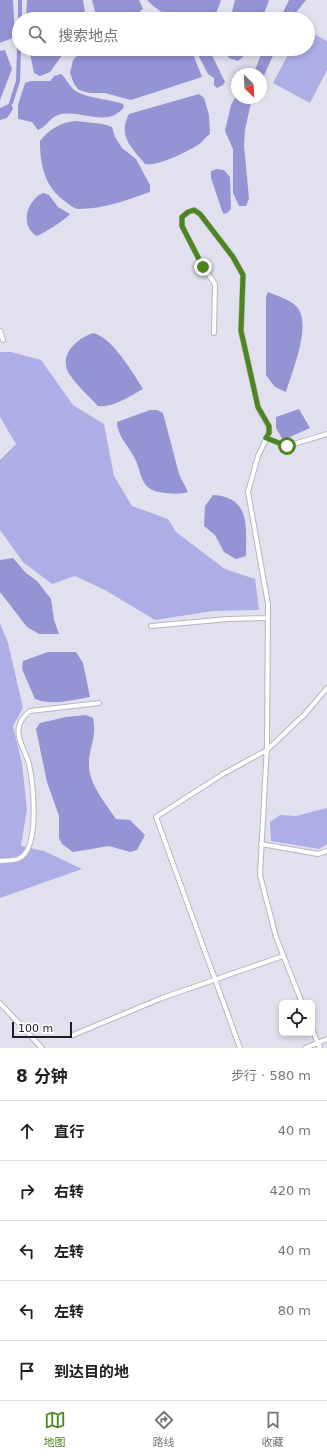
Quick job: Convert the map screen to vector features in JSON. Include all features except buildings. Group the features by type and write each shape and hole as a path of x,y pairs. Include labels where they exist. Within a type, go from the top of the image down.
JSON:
{"street":[{"path":"214,333 215,284 203,267 182,226 182,217 188,212 194,210 200,214 233,257 243,275 241,331 258,407 269,426 269,433 258,456 248,492 268,604 267,750 260,874 276,937 301,1000"},
{"path":"0,331 4,340"},
{"path":"266,438 287,446 327,434"},
{"path":"151,626 228,619 268,618"},
{"path":"240,1048 156,817 223,774 267,750 305,714 327,688"},
{"path":"0,861 19,859 25,854 29,847 34,801 28,763 22,747 19,726 24,716 30,711 99,703"},
{"path":"262,844 302,852 326,854"},
{"path":"73,1035 162,998 283,956"},
{"path":"0,1003 42,1048"},
{"path":"315,1036 319,1046"},
{"path":"305,1048 319,1046 327,1039"}],"shaded area":[{"path":"0,0 13,0 12,38 0,43"},
{"path":"27,0 83,0 85,12 26,12"},
{"path":"92,0 139,0 143,9 139,12 95,12"},
{"path":"147,0 221,0 217,12 162,12"},
{"path":"235,0 269,0 265,12 232,12"},
{"path":"289,0 306,0 297,12 283,12"},
{"path":"315,35 327,41 327,70 310,103 273,83 287,56 315,56"},
{"path":"5,50 12,69 0,100 0,51"},
{"path":"30,56 62,56 50,72 40,76 34,73"},
{"path":"77,56 194,56 202,77 131,100 105,93 90,93 79,90 74,84 70,73 73,60"},
{"path":"199,56 212,56 225,82 217,88 214,85 214,78 208,74"},
{"path":"228,56 243,56 238,61 229,58"},
{"path":"260,56 273,56 267,69 256,68"},
{"path":"61,74 77,92 117,102 123,104 124,107 118,113 103,117 69,113 57,115 44,127 38,130 32,122 18,119 18,105 25,83 31,81 50,81 54,76"},
{"path":"199,94 204,98 209,115 210,134 198,145 180,154 157,163 145,164 131,147 125,135 126,122 129,114"},
{"path":"11,103 13,109 7,118 0,120 0,108"},
{"path":"251,104 245,130 244,145 249,199 246,206 239,206 233,193 233,149 225,131 231,105"},
{"path":"76,121 103,124 112,127 115,137 122,148 136,159 150,185 150,192 115,204 88,209 75,208 59,196 53,190 45,175 41,159 40,141 47,133 56,127"},
{"path":"217,169 224,170 230,177 231,209 224,214 211,178 211,171"},
{"path":"43,193 49,195 58,207 70,214 64,220 37,236 31,232 28,226 27,213 29,207 37,196"},
{"path":"268,292 290,301 301,313 302,335 300,348 286,392 275,387 266,375 266,297"},
{"path":"93,333 107,341 114,348 128,365 143,389 110,405 98,406 80,387 70,375 67,368 67,355 70,349 80,339"},
{"path":"0,352 11,352 41,360 73,405 104,424 114,476 132,506 168,519 176,532 225,569 255,579 259,610 213,611 155,620 105,590 75,576 52,584 23,562 0,530 0,460 16,444 0,417"},
{"path":"299,409 310,428 283,440 276,428 276,417"},
{"path":"150,410 157,410 163,413 179,474 188,492 174,494 162,493 152,490 146,486 134,456 119,433 117,422"},
{"path":"213,495 225,497 234,501 244,515 246,524 246,556 236,559 224,552 215,535 204,526 205,506"},
{"path":"13,558 26,573 37,581 51,599 54,620 59,634 39,634 27,627 0,592 0,560"},
{"path":"0,623 8,643 23,708 13,726 22,764 27,809 21,846 44,851 82,869 0,898"},
{"path":"48,652 76,652 83,663 90,697 56,702 35,699 22,669 23,661"},
{"path":"86,715 93,718 94,725 89,771 94,786 116,819 130,820 145,835 137,850 130,852 109,846 73,852 62,844 59,838 59,816 47,782 36,729 40,723 66,717"},
{"path":"327,808 327,844 319,849 271,841 270,822 280,815 296,816"}],"waterway":[{"path":"20,0 20,12"},
{"path":"11,103 18,81 19,56"}],"route":[{"path":"203,267 182,226 182,217 188,212 194,210 200,214 233,257 243,275 241,331 258,407 269,426 269,433 266,438 287,446"}]}
